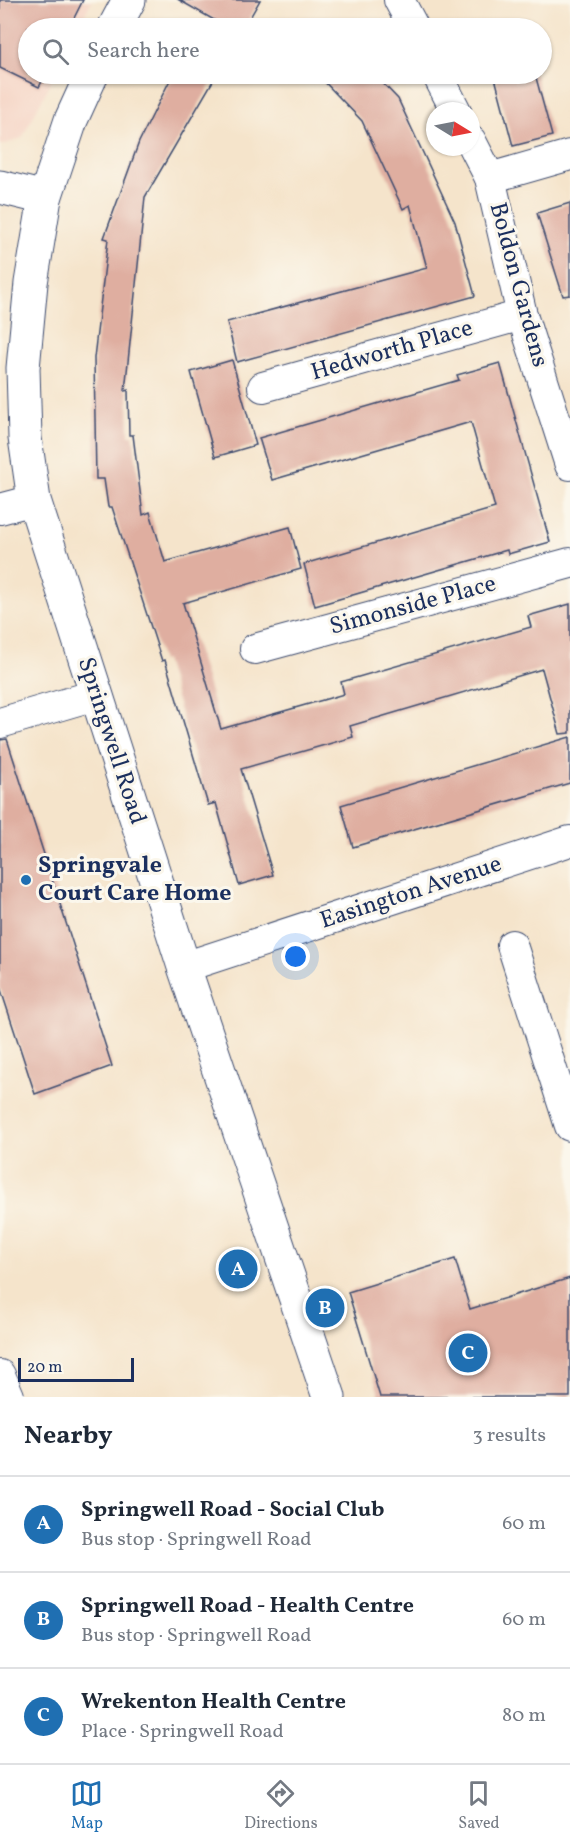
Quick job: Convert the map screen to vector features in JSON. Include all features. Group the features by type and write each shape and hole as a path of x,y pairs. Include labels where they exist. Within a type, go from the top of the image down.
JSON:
{"main road":[{"path":"119,18 129,0"},
{"name":"Springwell Road","path":"87,84 71,120 45,198 31,283 23,368 25,438 34,500 184,967 329,1397"},
{"path":"0,187 45,198"}],"street":[{"path":"399,0 409,18"},
{"path":"442,84 451,102"},
{"path":"490,178 570,155"},
{"name":"Boldon Gardens","path":"479,156 490,178 522,315 570,465"},
{"name":"Hedworth Place","path":"263,387 522,315"},
{"path":"0,509 34,500"},
{"name":"Simonside Place","path":"255,649 570,563"},
{"path":"0,723 95,695"},
{"name":"Easington Avenue","path":"184,967 570,841"},
{"path":"512,945 570,1126"}],"shaded area":[{"path":"0,0 92,0 83,18 18,18 18,84 50,84 22,138 0,144"}],"building":[{"path":"0,0 83,0 74,18 18,18 18,77 0,68"},
{"path":"179,0 260,0 250,18 210,18"},
{"path":"168,84 211,84 145,197 125,391 128,390 129,435 133,435 143,515 150,512 165,562 290,527 301,569 183,603 221,729 344,694 341,682 531,627 528,616 570,604 570,733 560,734 542,669 350,726 353,737 241,769 273,875 239,885 216,803 208,805 165,660 162,661 112,507 108,507 104,479 96,479 94,358 108,239 104,238 139,142"},
{"path":"327,84 384,84 398,99 455,222 475,296 237,362 227,322 427,268 410,205 403,209 362,121"},
{"path":"497,84 538,84 552,136 513,146"},
{"path":"570,203 570,295 563,296 537,213"},
{"path":"232,360 256,445 215,457 191,372"},
{"path":"500,363 550,542 508,554 507,550 315,606 304,564 495,508 471,422 272,480 259,438 459,380 457,375"},
{"path":"570,737 570,783 353,847 341,805"},
{"name":"Springvale Court Care Home","path":"7,739 112,1066 35,1094 0,987 0,740"},
{"path":"455,1259 470,1309 570,1278 570,1397 380,1397 348,1292"}],"place":[{"name":"Springvale Court Care Home","path":"26,880"},
{"name":"Springwell Road - Social Club","path":"238,1269"},
{"name":"Springwell Road - Health Centre","path":"325,1308"},
{"name":"Wrekenton Health Centre","path":"468,1353"}]}
